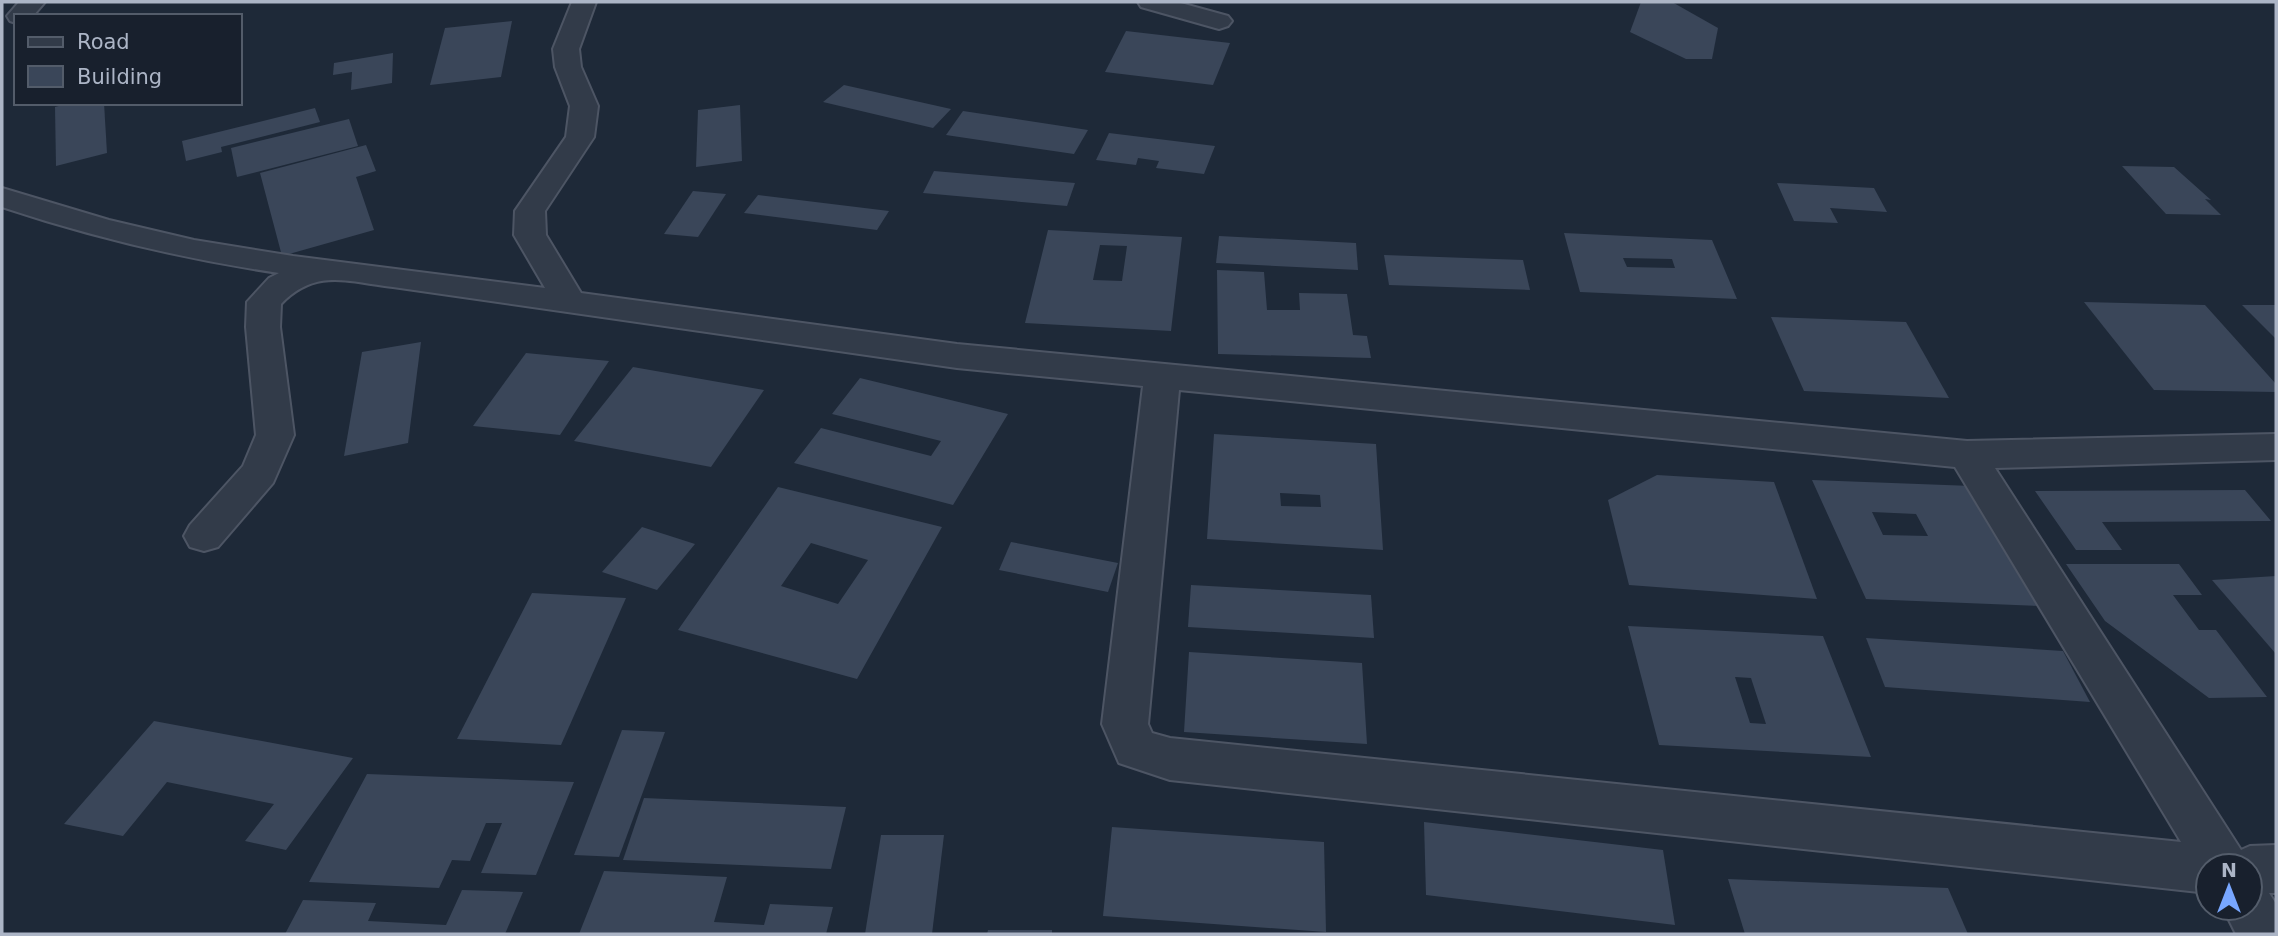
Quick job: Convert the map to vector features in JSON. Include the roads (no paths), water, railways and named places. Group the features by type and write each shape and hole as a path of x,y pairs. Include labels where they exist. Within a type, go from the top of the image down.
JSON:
{"street":[{"path":"20,14 33,2"},
{"path":"570,302 530,235 530,211 580,137 584,106 568,67 566,49 584,2"},
{"path":"1150,2 1219,21"},
{"path":"2,197 74,222 169,246 312,270 393,277 957,355 1967,455 2276,447"},
{"path":"204,536 259,473 275,435 263,327 264,302 281,285 312,270"},
{"path":"1161,376 1125,724 1136,748 1170,759 2194,868"},
{"path":"1967,455 2214,852"}]}
